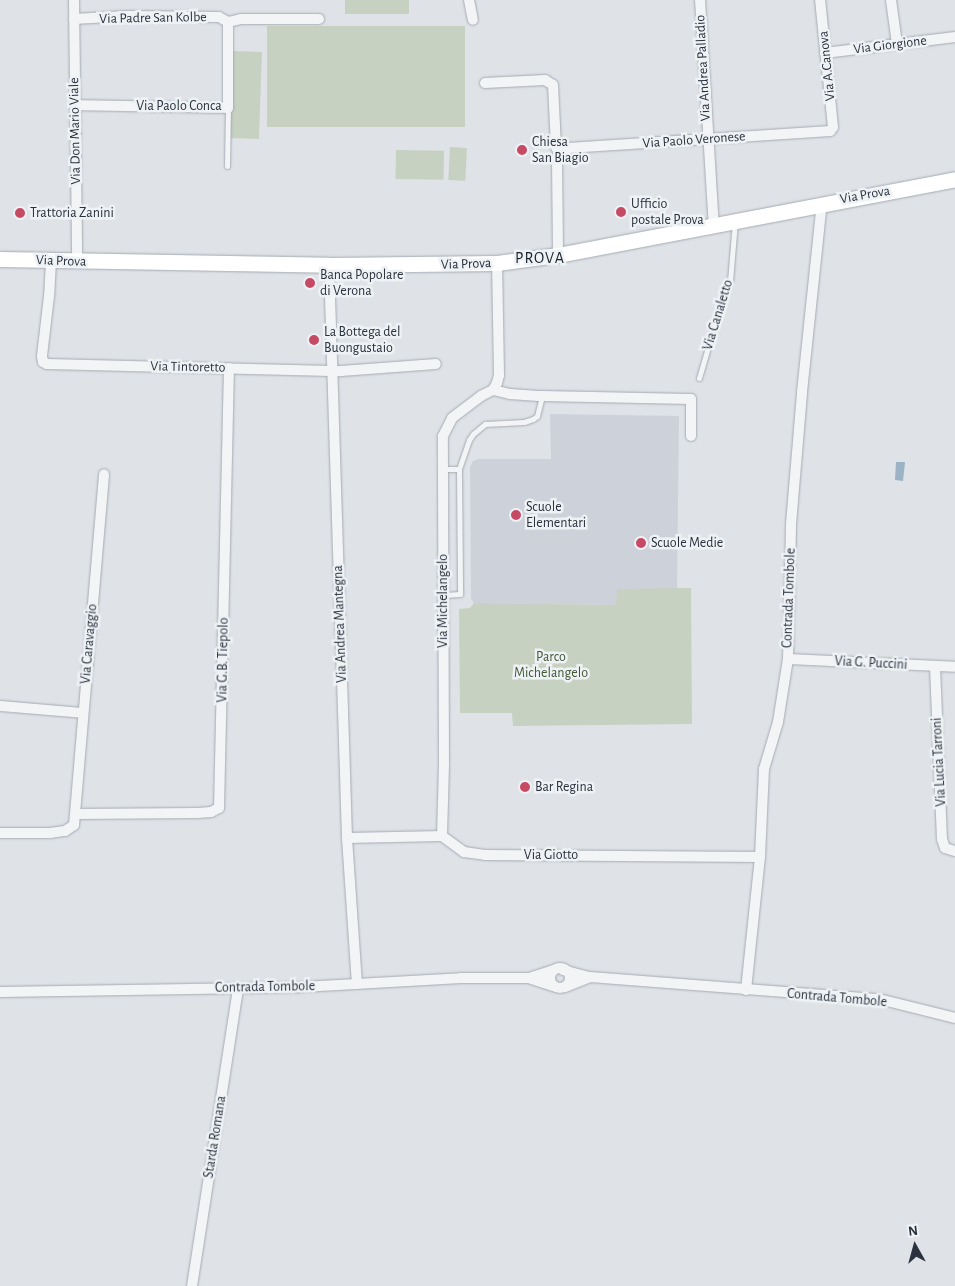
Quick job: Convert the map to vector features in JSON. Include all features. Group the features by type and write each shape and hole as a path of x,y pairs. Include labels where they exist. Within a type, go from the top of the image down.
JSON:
{"main road":[{"name":"Via Prova","path":"0,259 77,262 497,263 558,255 955,179"}],"street":[{"name":"Via Don Mario Viale","path":"74,0 77,262"},
{"path":"469,0 473,20"},
{"name":"Via Andrea Palladio","path":"700,0 707,139 714,226"},
{"name":"Via A.Canova","path":"820,0 833,127 830,131"},
{"path":"891,0 897,44"},
{"name":"Via Padre San Kolbe","path":"74,19 127,16 219,17 228,22 241,19 319,18"},
{"name":"Via Paolo Conca","path":"75,105 228,108 228,22"},
{"name":"Via Giorgione","path":"825,53 955,37"},
{"path":"485,83 545,80 553,85 556,147 559,152 557,158 558,255"},
{"name":"Via Paolo Veronese","path":"559,152 568,148 830,131"},
{"name":"Contrada Tombole","path":"746,990 760,857 764,769 778,722 788,659 791,524 802,392 822,203"},
{"name":"Via Tintoretto","path":"51,261 43,362 47,364 331,371 436,364"},
{"path":"497,263 500,375 493,390 510,394 542,396 691,399 691,436"},
{"name":"Via Andrea Mantegna","path":"329,264 347,838 357,984"},
{"name":"Via G.B. Tiepolo","path":"76,814 198,813 211,812 219,808 229,368"},
{"name":"Via Michelangelo","path":"442,836 443,436 445,427 466,406 493,390"},
{"name":"Via Caravaggio","path":"76,814 104,474"},
{"name":"Via G. Puccini","path":"788,659 955,667"},
{"name":"Via Lucia Tarroni","path":"935,666 942,838 945,848 955,851"},
{"path":"0,706 84,713"},
{"path":"0,833 66,831 74,825 76,814"},
{"path":"347,838 442,836"},
{"name":"Via Giotto","path":"442,836 464,852 485,855 760,857"},
{"path":"559,970 569,976 565,987 553,986 550,978 559,970"},
{"name":"Contrada Tombole","path":"0,992 238,988 461,978 529,978 559,970 590,977 879,999 955,1018"},
{"name":"Contrada Tombole","path":"565,987 590,977"},
{"name":"Contrada Tombole","path":"529,978 553,986"},
{"name":"Starda Romana","path":"192,1286 238,988"}],"lane":[{"path":"227,166 228,108"},
{"name":"Via Canaletto","path":"699,378 723,296 730,282 735,222"},
{"path":"443,595 460,594 459,469 467,445 473,434 485,424 524,422 533,419 537,416 542,396"},
{"path":"443,469 459,469"}],"shaded area":[{"path":"550,414 679,416 677,590 617,590 617,605 474,603 471,599 470,467 473,461 478,459 551,459"}],"green space":[{"path":"345,0 409,0 409,14 345,14"},
{"path":"267,26 465,26 465,127 267,127"},
{"path":"232,51 262,52 259,139 229,138"},
{"path":"450,147 467,148 465,181 448,180"},
{"path":"396,150 444,151 443,180 395,179"},
{"name":"Parco Michelangelo","path":"691,588 692,724 513,726 512,713 460,713 459,609 470,608 474,603 616,605 617,589"}],"water":[{"path":"896,462 905,462 903,481 895,480"}],"place":[{"name":"Chiesa San Biagio","path":"522,150"},
{"name":"Ufficio postale Prova","path":"621,212"},
{"name":"Trattoria Zanini","path":"20,213"},
{"name":"Banca Popolare di Verona","path":"310,283"},
{"name":"La Bottega del Buongustaio","path":"314,340"},
{"name":"Scuole Elementari","path":"516,515"},
{"name":"Scuole Medie","path":"641,543"},
{"name":"Bar Regina","path":"525,787"}],"district":[{"name":"PROVA","path":"540,258"}]}
